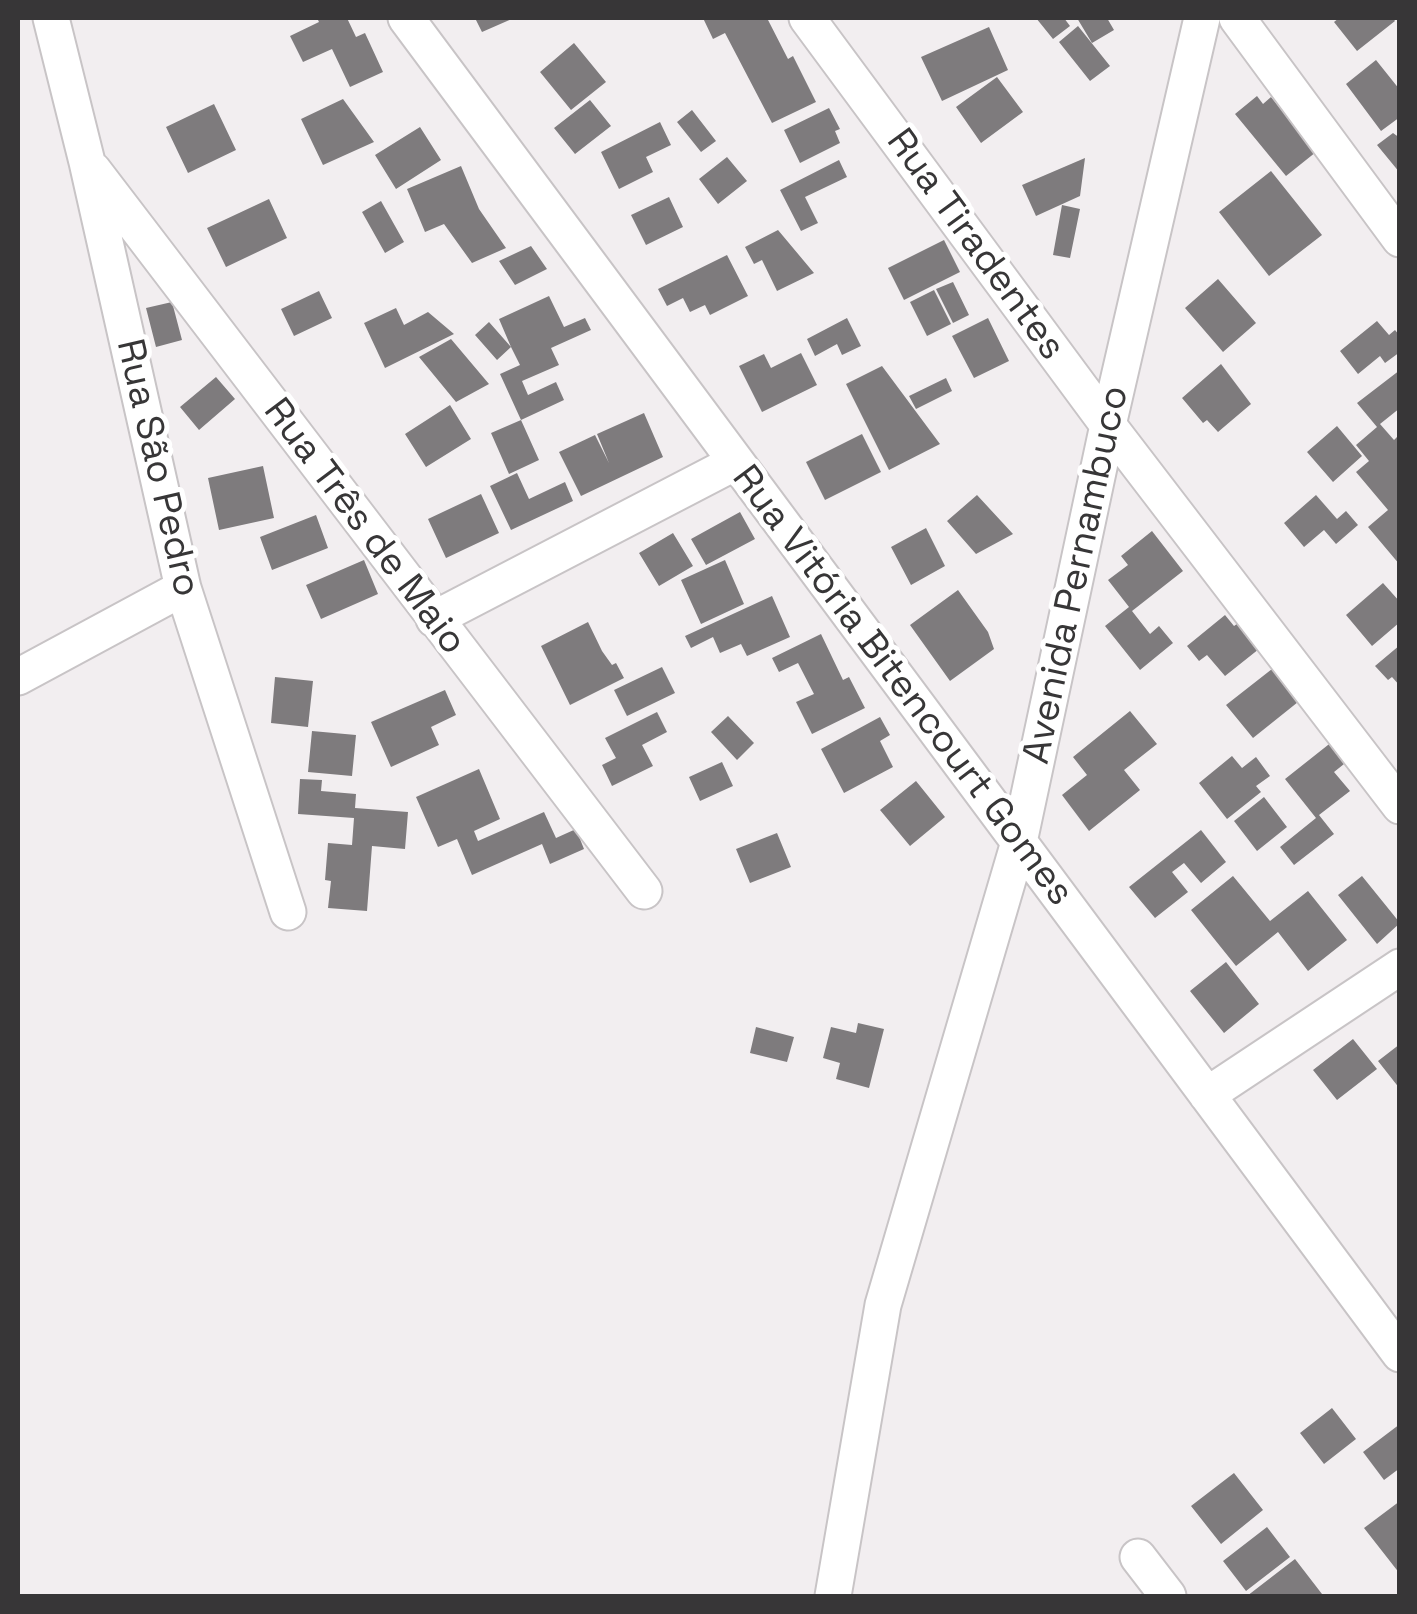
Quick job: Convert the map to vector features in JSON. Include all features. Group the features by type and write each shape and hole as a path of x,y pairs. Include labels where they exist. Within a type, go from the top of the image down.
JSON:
{"street":[{"name":"Rua São Pedro","path":"50,18 183,588 288,912"},
{"name":"Rua Vitória Bitencourt Gomes","path":"406,18 1400,1354"},
{"name":"Rua Tiradentes","path":"807,18 1108,425 1400,806"},
{"name":"Avenida Pernambuco","path":"833,1596 883,1305 1019,842 1108,425 1202,18"},
{"path":"1237,18 1400,239"},
{"name":"Rua Três de Maio","path":"86,162 644,891"},
{"path":"434,620 734,463"},
{"path":"18,677 183,588"},
{"path":"1207,1096 1400,968"},
{"path":"1138,1557 1168,1596"}],"building":[{"path":"317,18 347,18 356,37 365,33 383,72 350,87 332,49 303,62 290,36 319,22"},
{"path":"475,18 514,18 482,32"},
{"path":"703,18 767,18 788,59 793,56 816,102 772,123 725,33 713,39"},
{"path":"1036,18 1064,18 1070,26 1053,39"},
{"path":"1077,18 1107,18 1114,30 1092,43"},
{"path":"1339,18 1395,21 1357,51 1334,22"},
{"path":"1078,26 1110,66 1090,81 1059,42"},
{"path":"989,27 1008,70 942,101 921,57"},
{"path":"574,43 606,82 571,110 540,72"},
{"path":"1376,60 1400,90 1400,117 1381,131 1346,84"},
{"path":"997,77 1023,112 981,143 956,107"},
{"path":"1257,96 1263,104 1271,97 1316,152 1286,176 1235,114"},
{"path":"343,99 374,142 323,165 301,119"},
{"path":"590,100 611,126 575,154 554,128"},
{"path":"214,104 236,150 188,173 166,127"},
{"path":"829,108 840,129 835,131 840,143 800,163 784,130"},
{"path":"692,110 716,141 701,152 677,122"},
{"path":"660,122 671,145 646,157 653,172 619,189 601,152"},
{"path":"420,127 441,160 396,189 375,155"},
{"path":"1393,133 1400,138 1400,173 1377,145"},
{"path":"727,157 747,181 718,204 699,179"},
{"path":"1085,158 1080,196 1036,216 1022,185"},
{"path":"839,160 847,177 805,197 818,223 801,231 780,190"},
{"path":"461,166 479,209 506,248 472,263 444,224 425,232 407,189"},
{"path":"1271,171 1322,235 1269,276 1219,212"},
{"path":"669,197 683,227 646,245 631,215"},
{"path":"269,199 287,238 226,267 207,228"},
{"path":"381,201 404,242 385,253 362,212"},
{"path":"1062,205 1080,209 1070,258 1053,255"},
{"path":"778,230 814,273 777,291 762,260 754,264 745,247"},
{"path":"944,240 960,272 904,300 888,268"},
{"path":"531,246 547,269 515,285 499,261"},
{"path":"727,255 748,296 710,315 705,305 690,312 683,298 667,306 658,289"},
{"path":"1218,279 1256,323 1223,352 1185,308"},
{"path":"953,282 969,315 953,323 936,289"},
{"path":"934,290 951,324 927,336 910,302"},
{"path":"319,291 332,318 294,336 281,309"},
{"path":"549,296 564,327 585,318 591,330 551,348 559,365 522,381 528,395 556,382 564,400 521,420 500,374 520,365 499,319"},
{"path":"172,302 182,340 156,347 146,308"},
{"path":"396,308 404,325 428,312 454,334 385,368 364,323"},
{"path":"847,318 861,346 842,355 837,344 815,356 807,339"},
{"path":"988,318 1009,361 974,378 952,336"},
{"path":"1377,321 1389,335 1395,330 1400,336 1400,352 1385,363 1380,356 1358,374 1340,351"},
{"path":"489,322 511,347 497,360 475,335"},
{"path":"451,339 489,384 456,402 419,357"},
{"path":"801,353 817,385 762,412 739,366 764,354 771,368"},
{"path":"1221,364 1251,404 1218,432 1207,420 1203,423 1182,398"},
{"path":"882,366 940,444 889,470 846,384"},
{"path":"1400,370 1400,408 1380,424 1394,440 1400,440 1400,565 1368,527 1388,510 1356,472 1369,461 1356,445 1377,427 1357,403"},
{"path":"216,377 235,399 199,430 180,407"},
{"path":"946,378 952,391 916,409 909,396"},
{"path":"450,405 471,439 426,467 405,434"},
{"path":"644,413 663,457 581,496 559,452 595,435 609,463 597,434"},
{"path":"521,420 539,460 509,474 491,433"},
{"path":"1337,426 1362,456 1333,482 1307,452"},
{"path":"862,434 881,472 825,500 806,462"},
{"path":"263,466 274,518 219,530 208,478"},
{"path":"517,473 529,499 565,482 573,501 511,530 490,486"},
{"path":"481,494 499,533 446,558 428,519"},
{"path":"977,495 1013,534 976,554 947,521"},
{"path":"1316,495 1337,519 1346,511 1358,525 1336,544 1324,530 1304,547 1284,523"},
{"path":"740,512 755,539 706,565 691,539"},
{"path":"316,515 328,548 272,570 260,537"},
{"path":"926,528 945,566 911,585 891,547"},
{"path":"1152,531 1183,571 1132,611 1150,634 1159,626 1173,643 1140,670 1105,626 1129,607 1108,580 1128,565 1121,556"},
{"path":"673,533 693,566 659,586 639,553"},
{"path":"364,560 378,594 321,619 306,585"},
{"path":"725,560 744,604 701,624 681,580"},
{"path":"1383,583 1400,602 1400,622 1372,646 1346,615"},
{"path":"958,590 988,632 994,649 950,681 910,625"},
{"path":"772,596 790,637 747,656 741,644 720,653 713,637 691,648 685,636"},
{"path":"1225,615 1234,626 1244,619 1264,645 1225,676 1207,655 1199,661 1187,646"},
{"path":"588,622 602,651 612,665 616,663 624,678 570,705 541,646"},
{"path":"821,634 843,680 849,677 865,708 812,734 796,702 814,694 798,663 779,672 772,658"},
{"path":"1400,645 1400,686 1375,666"},
{"path":"662,667 675,693 627,716 614,690"},
{"path":"1272,669 1298,702 1253,738 1226,705"},
{"path":"275,677 313,681 308,727 271,723"},
{"path":"445,690 456,715 431,727 439,745 391,767 371,722"},
{"path":"1130,711 1157,744 1124,770 1140,790 1089,831 1062,795 1087,775 1073,757"},
{"path":"657,712 667,732 642,745 653,766 612,786 602,765 616,758 605,738"},
{"path":"728,716 754,743 737,760 711,732"},
{"path":"880,717 890,735 880,741 893,767 844,793 821,749"},
{"path":"312,731 356,735 352,776 308,772"},
{"path":"1333,741 1349,760 1334,772 1350,791 1319,815 1334,834 1294,865 1280,847 1316,818 1285,779"},
{"path":"1232,756 1242,768 1256,757 1270,776 1256,786 1261,792 1227,819 1199,783"},
{"path":"722,762 733,786 700,801 689,777"},
{"path":"479,769 500,819 474,831 478,841 544,812 556,838 576,829 584,849 550,864 542,844 472,875 457,839 438,847 416,797"},
{"path":"300,779 322,780 321,791 356,794 355,808 408,812 405,849 372,846 367,911 328,908 328,843 352,845 354,818 298,814"},
{"path":"916,781 945,817 910,846 880,810"},
{"path":"1264,797 1287,827 1257,851 1234,821"},
{"path":"1201,830 1226,862 1201,883 1184,863 1172,872 1188,892 1155,918 1129,887"},
{"path":"777,833 791,867 750,883 736,849"},
{"path":"1233,876 1270,921 1308,891 1347,940 1308,971 1278,932 1236,966 1191,910"},
{"path":"1362,876 1400,923 1377,944 1338,895"},
{"path":"1226,962 1259,1004 1224,1033 1190,991"},
{"path":"858,1023 884,1029 869,1088 836,1079 840,1063 823,1058 831,1027 856,1033"},
{"path":"756,1027 794,1037 787,1062 750,1053"},
{"path":"1353,1039 1377,1069 1337,1100 1313,1070"},
{"path":"1400,1044 1400,1089 1378,1061"},
{"path":"1332,1408 1356,1439 1324,1464 1300,1433"},
{"path":"1400,1424 1400,1468 1384,1480 1363,1452"},
{"path":"1234,1473 1263,1510 1221,1544 1191,1506"},
{"path":"1400,1501 1400,1574 1364,1528"},
{"path":"1267,1527 1290,1557 1246,1591 1223,1561"},
{"path":"1295,1559 1322,1594 1247,1596"}]}
